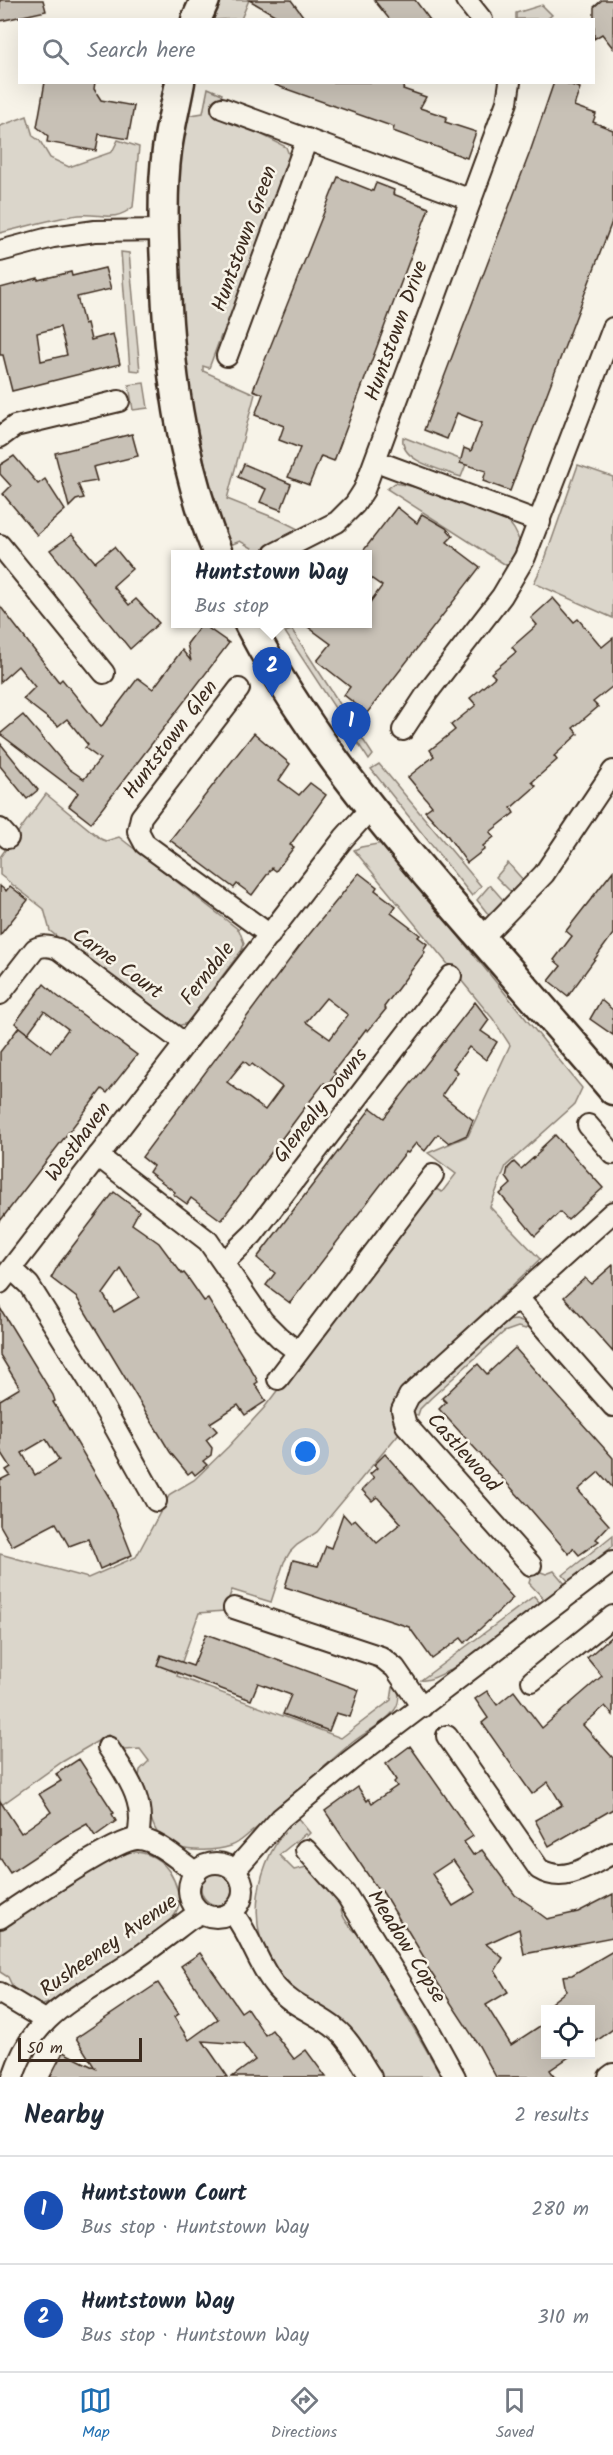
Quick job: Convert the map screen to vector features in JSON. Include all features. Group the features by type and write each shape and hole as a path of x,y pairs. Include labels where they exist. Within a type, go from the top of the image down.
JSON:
{"street":[{"path":"197,18 205,0"},
{"path":"466,0 480,18"},
{"path":"180,84 167,148 163,193 170,364 179,420 202,510 216,550"},
{"name":"Huntstown Drive","path":"284,550 337,522 345,516 364,490 507,102 510,84"},
{"path":"222,108 471,200"},
{"name":"Huntstown Green","path":"227,357 307,139"},
{"path":"0,251 53,237 95,231 164,230"},
{"path":"403,730 428,692 508,587 525,556 613,328"},
{"path":"0,437 15,426 119,401"},
{"path":"376,461 540,522"},
{"path":"0,545 104,674"},
{"path":"251,628 279,681 305,721 370,809 613,1090"},
{"name":"Huntstown Glen","path":"239,689 141,817 138,831 145,844 270,935"},
{"path":"481,939 544,874 613,771"},
{"name":"Ferndale","path":"184,1043 345,837 370,809"},
{"name":"Carne Court","path":"0,994 35,950 40,946 50,946 65,954 184,1043"},
{"name":"Glenealy Downs","path":"224,1262 253,1234 451,976"},
{"name":"Westhaven","path":"156,1501 89,1381 29,1285 6,1276 184,1043"},
{"path":"588,1125 613,1154"},
{"path":"98,1156 208,1241 263,1321 297,1351"},
{"path":"278,1379 297,1351 433,1175"},
{"name":"Castlewood","path":"531,1565 406,1425 402,1410 409,1396 613,1212"},
{"path":"518,1298 613,1406"},
{"path":"235,1870 282,1818 351,1760 613,1561"},
{"path":"234,1608 381,1657 395,1668 422,1707"},
{"path":"532,1681 613,1616"},
{"path":"447,1736 539,1869 553,1876 570,1874 613,1853"},
{"path":"108,1747 135,1788 141,1812 141,1827 137,1839"},
{"path":"0,1918 111,1849 137,1839 149,1842 169,1853 196,1873"},
{"name":"Meadow Copse","path":"306,1850 347,1896 417,2009 455,2077"},
{"path":"219,1863 235,1870 243,1884 242,1900 232,1912 216,1917 201,1913 190,1898 191,1881 196,1873 202,1867 219,1863"},
{"path":"232,1912 248,1935 256,1954 275,1985 289,2001 334,2027 344,2036 371,2077"},
{"name":"Rusheeney Avenue","path":"13,2077 28,2041 45,2020 80,1994 120,1970 189,1918 201,1913"},
{"name":"Rusheeney Avenue","path":"0,1993 45,2020"},
{"path":"609,2077 613,2074"}],"shaded area":[{"path":"218,0 249,0 241,18 211,18"},
{"path":"542,5 552,15 548,18 516,18 516,13"},
{"path":"208,88 222,94 217,112 286,147 289,155 288,165 225,335 221,336 209,368 203,366 203,371 255,394 227,499 304,532 263,550 253,550 240,541 228,546 212,494 189,393 173,303 179,145 185,116 203,113"},
{"path":"27,116 33,136 40,141 50,158 69,167 112,152 118,140 139,147 133,207 119,215 69,216 0,233 0,126"},
{"path":"121,252 129,253 140,371 130,370"},
{"path":"144,383 148,408 133,410 129,385"},
{"path":"403,437 467,462 461,477 415,459 404,446"},
{"path":"578,465 613,477 613,618 534,583 544,562"},
{"path":"395,483 470,503 507,521 519,541 509,567 387,489"},
{"path":"292,630 373,755 369,760 285,632"},
{"path":"379,764 481,886 472,896 371,769"},
{"path":"46,794 101,839 106,841 119,837 239,930 244,943 242,950 187,1023 172,1025 50,931 44,909 0,875 0,857"},
{"path":"383,843 582,1088 574,1105 506,1166 490,1207 540,1259 399,1394 395,1405 401,1431 317,1532 290,1552 284,1562 271,1602 232,1590 224,1611 199,1613 177,1676 341,1738 391,1700 393,1687 397,1686 399,1696 397,1706 385,1720 340,1753 264,1822 239,1842 225,1848 183,1849 160,1836 138,1784 140,1770 149,1761 140,1749 124,1750 108,1735 62,1762 0,1806 0,1554 88,1578 136,1557 170,1494 194,1480 264,1408 428,1191 434,1188 442,1192 456,1174 428,1153 468,1136 510,1045 493,1019 354,850"},
{"path":"508,863 523,880 514,892 511,892 496,877"},
{"path":"490,885 505,902 488,914 477,900"},
{"path":"516,1320 528,1324 526,1329 518,1327 504,1332 431,1398 420,1409 418,1415 413,1415 415,1403 506,1321"},
{"path":"613,1535 613,1546 569,1582 563,1575"},
{"path":"533,1569 546,1574 554,1571 566,1585 545,1600 529,1583"},
{"path":"534,1596 540,1603 481,1649 446,1672 421,1680"},
{"path":"297,1817 310,1833 307,1836 305,1834 279,1855 294,1870 307,1867 341,1905 345,1919 361,1937 442,2077 382,2077 351,2031 287,1988 268,1960 257,1918 258,1896 271,1853 282,1834"},
{"path":"121,1851 154,1857 169,1871 179,1896 177,1911 170,1921 138,1947 46,2004 39,2006 15,1992 8,1977 0,1972 0,1929"},
{"path":"218,1871 230,1876 235,1888 230,1900 218,1905 206,1900 201,1888 206,1876"}],"building":[{"path":"0,0 43,0 46,11 0,21"},
{"path":"249,0 291,0 304,18 280,18"},
{"path":"374,0 415,0 428,18 388,18"},
{"path":"602,0 613,0 613,48 602,34 595,38 594,7"},
{"path":"45,84 95,84 94,89 101,100 134,106 128,139 99,134 96,151 47,142 48,136 37,127"},
{"path":"402,84 404,85 403,89 426,97 420,108 447,117 445,122 476,132 467,158 393,131 394,127 275,85"},
{"path":"553,84 569,84 580,88 574,106 596,114 593,122 613,130 613,219 510,491 483,481 486,471 460,463 464,448 471,451 482,423 457,413 447,439 424,430 530,152"},
{"path":"338,177 373,191 376,183 394,190 393,194 429,208 334,461 321,456 309,485 288,477 300,448 279,440 284,426 255,415 263,394 253,390"},
{"path":"105,268 111,289 77,297 91,340 113,334 120,364 12,391 3,355 0,355 0,288 71,272 72,276","holes":["60,327 67,355 41,361 37,333"]},
{"path":"132,434 138,456 93,467 97,481 78,484 84,498 76,500 69,507 55,453"},
{"path":"14,456 38,484 45,479 65,510 37,535 3,494 11,486 0,474 0,465"},
{"path":"244,464 291,484 281,510 260,502 266,489 238,477"},
{"path":"397,507 417,523 422,514 446,528 453,536 447,542 480,567 367,713 344,695 350,687 317,661 331,644 309,628 372,628 372,600 382,586 372,579 372,550 364,550"},
{"path":"72,535 95,562 114,547 132,569 113,586 129,605 136,599 159,623 130,649 50,550"},
{"path":"553,598 574,622 578,619 602,647 613,638 613,686 593,702 598,707 573,728 578,734 554,756 557,760 532,782 536,786 511,808 514,813 490,832 494,837 483,846 485,849 467,863 447,835 425,811 432,806 408,777 434,756 430,750 455,730 451,725 476,705 470,698 495,677 491,673 516,652 512,647 537,625 531,618"},
{"path":"0,606 59,682 62,679 101,727 138,678 153,689 182,650 191,661 187,644 199,628 208,628 229,643 91,823 69,806 78,793 0,734 23,715 69,769 84,779 100,759 85,748 88,745 67,719 58,726 23,699 35,687 18,666 0,682"},
{"path":"254,733 290,764 279,780 299,795 310,783 326,795 290,845 294,847 276,871 272,868 252,895 237,884 234,888 170,840"},
{"path":"0,743 38,790 27,799 0,766"},
{"path":"613,871 613,934 568,996 549,981 561,966 554,960 572,936 566,931"},
{"path":"359,873 377,887 375,890 396,906 391,913 420,935 418,937 427,944 423,950 425,952 384,1007 386,1009 368,1031 366,1029 333,1072 336,1074 328,1084 324,1083 221,1220 191,1198 187,1204 173,1194 175,1192 149,1172 153,1166 142,1157 299,947","holes":["326,998 348,1015 330,1039 306,1022","244,1061 250,1066 252,1064 282,1087 265,1110 227,1082"]},
{"path":"0,886 6,891 10,886 28,900 0,935"},
{"path":"44,984 137,1055 107,1093 102,1089 0,1221 0,1052 19,1027 51,1052 68,1029 44,1011 28,1033 15,1023"},
{"path":"601,1000 613,1010 613,1035 590,1019"},
{"path":"475,1002 489,1020 481,1031 497,1042 486,1060 469,1047 453,1068 458,1072 442,1095 473,1120 467,1135 449,1143 438,1134 425,1151 416,1143 408,1153 406,1152 290,1303 266,1285 275,1273 257,1258 371,1108 384,1118"},
{"path":"555,1135 603,1188 568,1220 560,1212 535,1236 500,1194 511,1184 506,1177 508,1168 514,1162 521,1169"},
{"path":"114,1192 139,1211 132,1224 159,1243 204,1301 208,1299 255,1376 258,1382 255,1384 266,1401 245,1415 238,1405 210,1423 217,1431 206,1440 212,1448 211,1455 203,1461 207,1465 195,1475 192,1471 188,1474 170,1452 77,1298 51,1278 59,1264","holes":["121,1269 139,1297 114,1312 103,1294"]},
{"path":"613,1265 613,1352 564,1297 585,1278 591,1284"},
{"path":"0,1308 53,1395 55,1401 53,1402 109,1497 132,1555 100,1569 88,1539 69,1546 56,1523 12,1546 0,1525 0,1480 10,1475 6,1470 11,1467 0,1450 0,1400 20,1388 0,1355","holes":["46,1439 59,1460 35,1475 22,1453"]},
{"path":"515,1348 613,1458 613,1488 599,1472 578,1490 609,1525 596,1539 599,1541 579,1555 573,1548 569,1554 439,1409 446,1402 442,1398 478,1364 487,1374"},
{"path":"385,1454 513,1598 465,1643 461,1638 432,1659 409,1627 285,1587 293,1560 318,1566 326,1546 331,1548 343,1514 351,1523 355,1519 377,1543 401,1523 377,1497 372,1501 362,1490 374,1478 370,1474 377,1468 374,1465"},
{"path":"206,1634 359,1690 350,1717 336,1713 329,1731 283,1714 291,1695 258,1683 251,1700 157,1665 161,1655 193,1666"},
{"path":"613,1635 613,1715 605,1706 583,1725 613,1758 613,1809 549,1846 535,1820 562,1805 548,1782 532,1794 482,1723 488,1718 475,1699 487,1691 497,1705 514,1691 542,1728 602,1676 587,1658"},
{"path":"410,1746 473,1836 464,1842 473,1855 482,1850 515,1895 547,1919 578,1912 613,1894 613,1937 524,1954 519,1929 486,1944 503,1958 495,1971 508,1992 486,2005 511,2045 541,2025 541,2059 566,2059 550,2070 555,2077 496,2077 479,2046 426,1965 428,1964 405,1926 325,1811 358,1787 367,1801 369,1799 372,1803 397,1786 394,1782 396,1780 386,1764","holes":["453,1860 476,1892 453,1906 432,1874"]},
{"path":"79,1759 114,1813 112,1814 116,1821 95,1836 87,1824 10,1873 0,1858 0,1801 21,1833 51,1812 39,1794 61,1781 56,1774"},
{"path":"613,1951 613,2029 595,2042 595,2005 548,2005 566,1991 563,1976 572,1975"},
{"path":"200,1953 241,2012 247,2008 265,2035 272,2030 294,2059 306,2050 326,2077 232,2077 255,2060 243,2044 203,2041 228,2077 50,2077 63,2052 95,2068 76,2038 158,1983 179,2014 174,2017 189,2040 218,2019 181,1966"}],"place":[{"name":"Huntstown Way","path":"272,697"},
{"name":"Huntstown Court","path":"351,752"}]}
